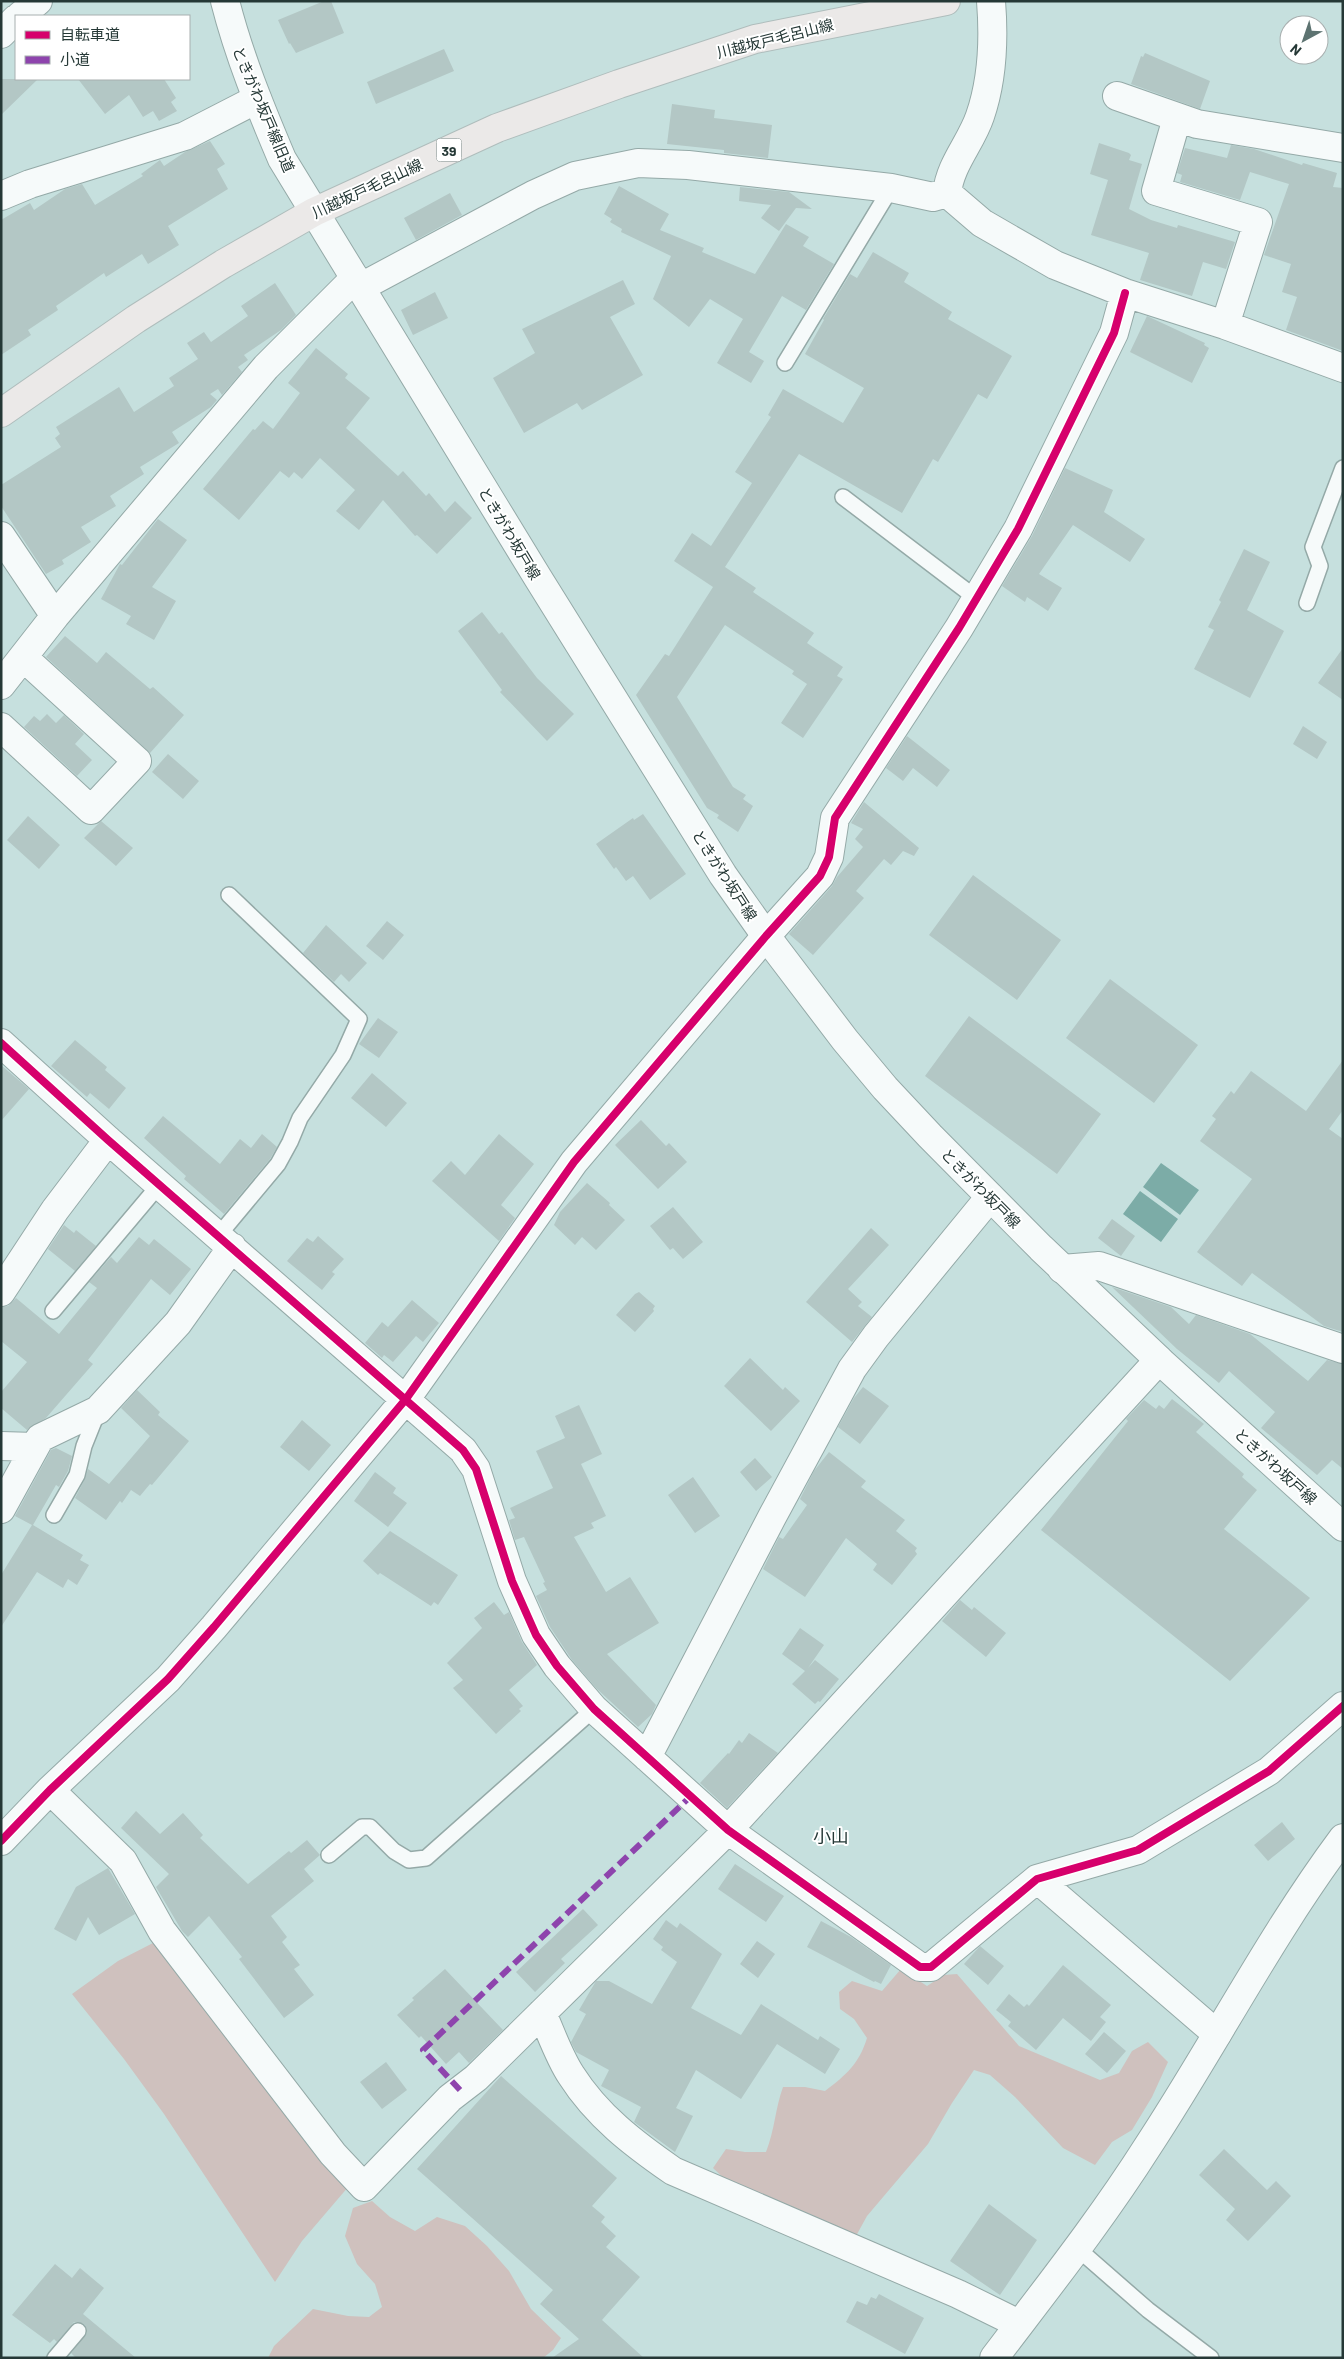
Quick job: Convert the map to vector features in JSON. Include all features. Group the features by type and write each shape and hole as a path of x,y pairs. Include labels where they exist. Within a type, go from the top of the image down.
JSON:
{"main road":[{"name":"川越坂戸毛呂山線","path":"1,413 136,319 215,269 314,212 498,128 619,84 756,40 946,1"}],"street":[{"path":"21,15 38,1"},
{"name":"ときがわ坂戸線旧道","path":"225,1 234,39 282,159 314,212"},
{"path":"947,193 948,180 982,108 993,28 991,1"},
{"path":"1,34 15,20"},
{"path":"1117,96 1197,124 1343,148"},
{"path":"1,196 30,184 185,136 257,99"},
{"path":"1177,118 1156,191 1258,222 1225,325"},
{"path":"1,685 55,616 266,367 358,282 576,176 638,162 688,165 891,188 933,197 947,193"},
{"path":"947,193 982,223 1055,265 1125,293 1225,325 1343,368"},
{"name":"ときがわ坂戸線","path":"314,212 554,604 723,875 766,936 845,1040 885,1088 1062,1269 1159,1360 1343,1526"},
{"path":"1,1842 50,1790 168,1679 406,1398 574,1162 766,936 820,876 829,857 835,818 1018,529 1114,333 1125,293"},
{"path":"2,540 55,616"},
{"path":"1,727 91,810 136,761 24,658"},
{"path":"1,1043 108,1140 406,1398 463,1450 476,1469 512,1581 536,1635 557,1666 594,1709 728,1830 920,1967 931,1967 1037,1879 1138,1850 1269,1770 1343,1706"},
{"path":"1,1292 55,1210 108,1140"},
{"path":"647,1757 772,1517 852,1369 876,1336 990,1197"},
{"path":"1,1509 40,1438 98,1410 178,1324 225,1241"},
{"path":"1062,1269 1099,1266 1343,1348"},
{"path":"50,1790 122,1861 162,1931 333,2154 364,2187 450,2098 476,2078 728,1830 1159,1360"},
{"path":"1,1446 35,1447"},
{"path":"994,2358 1078,2248 1148,2147 1269,1946 1343,1838"},
{"path":"1037,1879 1216,2034"},
{"path":"542,2013 571,2075 608,2121 636,2146 674,2171 958,2294 1019,2324"}],"lane":[{"path":"785,363 891,188"},
{"path":"1308,603 1320,566 1313,547 1343,468"},
{"path":"843,497 976,598"},
{"path":"225,1241 278,1164 300,1118 343,1055 359,1019 229,895"},
{"path":"54,1311 160,1184"},
{"path":"54,1515 77,1475 84,1446 98,1410"},
{"path":"329,1855 362,1827 370,1826 394,1851 408,1860 426,1858 594,1709"},
{"path":"1078,2248 1148,2310 1211,2358"},
{"path":"55,2358 78,2331"}],"shaded area":[{"path":"1161,1163 1199,1190 1180,1215 1143,1187"},
{"path":"1140,1191 1178,1219 1161,1242 1123,1214"},
{"path":"153,1943 160,1945 349,2186 302,2241 275,2282 164,2114 124,2059 72,1994 118,1961"},
{"path":"901,1969 927,1986 944,1975 957,1974 1019,2046 1100,2080 1119,2073 1132,2051 1148,2042 1168,2062 1152,2097 1132,2130 1112,2142 1095,2165 1063,2148 1015,2097 990,2075 974,2070 928,2144 867,2216 856,2236 730,2184 713,2168 726,2149 745,2152 766,2152 783,2087 805,2087 825,2091 851,2068 860,2055 867,2038 854,2019 840,2009 839,1992 852,1981 882,1991"},
{"path":"372,2201 390,2217 415,2231 437,2217 465,2226 487,2246 509,2271 531,2309 561,2338 553,2350 543,2358 268,2358 274,2346 313,2309 348,2316 369,2317 382,2307 375,2284 357,2264 345,2236 353,2208"}],"building":[{"path":"324,1 331,1 344,33 296,53 289,44 278,20"},
{"path":"444,49 454,71 376,104 367,82"},
{"path":"1145,53 1210,81 1200,109 1131,84 1141,56 1143,57"},
{"path":"1,79 37,80 1,115"},
{"path":"79,80 165,80 176,98 171,102 177,111 159,121 153,111 143,117 129,95 105,114"},
{"path":"672,104 715,110 714,118 772,125 768,158 724,153 724,150 667,144"},
{"path":"210,141 225,164 217,169 228,189 168,226 179,245 148,264 142,254 106,277 104,273 56,306 58,310 28,330 31,335 1,355 1,220 30,203 34,210 65,189 82,184 95,205 143,176 141,174 160,160 164,166 185,152"},
{"path":"1099,143 1129,153 1131,155 1129,160 1142,164 1129,209 1151,220 1177,228 1178,225 1235,242 1226,269 1203,262 1192,296 1140,280 1149,253 1091,235 1108,180 1090,174"},
{"path":"1231,145 1254,149 1302,165 1303,163 1337,173 1333,187 1343,188 1343,351 1286,330 1297,297 1282,292 1291,264 1264,255 1289,184 1250,172 1240,200 1180,182 1182,175 1177,173 1185,148 1227,158"},
{"path":"619,186 669,214 660,230 704,248 702,252 755,274 786,224 809,237 803,246 834,264 806,310 782,296 749,352 764,361 751,383 717,363 743,319 710,299 689,327 653,299 671,256 621,232 622,229 610,222 612,219 604,214"},
{"path":"740,187 789,192 812,209 796,208 779,231 761,218 771,205 739,201"},
{"path":"450,193 462,215 416,240 404,218"},
{"path":"873,252 909,273 904,282 952,312 948,319 1012,356 987,399 978,394 938,462 933,459 902,513 799,454 725,567 756,588 753,592 814,633 807,643 843,667 837,676 843,679 803,738 781,723 807,684 792,674 794,671 725,625 677,697 733,787 746,795 743,799 753,806 738,832 717,818 719,815 707,808 636,695 665,654 669,656 713,587 674,561 692,533 711,546 752,483 735,472 771,417 768,415 783,389 843,423 864,388 805,354 850,274 857,278"},
{"path":"623,280 635,304 610,317 643,375 582,410 577,403 524,433 493,378 535,353 522,329"},
{"path":"275,283 296,315 281,330 244,355 248,360 238,367 242,372 222,395 218,389 210,394 217,400 211,407 172,432 179,443 140,467 144,474 110,496 116,506 81,527 91,542 62,560 64,564 46,574 1,506 1,485 61,447 55,438 60,434 56,427 119,387 134,412 174,386 169,378 198,359 187,343 204,332 211,342 248,316 241,306"},
{"path":"435,292 448,318 413,335 401,310"},
{"path":"1147,316 1205,343 1204,345 1209,348 1192,383 1130,352"},
{"path":"316,348 348,374 345,378 370,398 346,428 398,476 403,471 426,496 429,493 445,512 455,501 472,518 437,554 417,535 415,536 383,500 359,530 336,511 355,490 320,458 302,479 294,472 289,478 280,471 239,520 203,489 253,429 255,430 263,421 273,429 300,393 288,383"},
{"path":"1065,468 1113,490 1104,512 1145,539 1130,562 1073,525 1039,574 1062,588 1048,611 1027,597 1025,602 1002,586 1032,536"},
{"path":"158,519 187,540 152,587 176,601 154,640 126,624 131,616 101,599 120,564 122,565"},
{"path":"1244,549 1270,562 1247,610 1284,631 1250,698 1194,669 1214,630 1208,627 1221,602 1219,600"},
{"path":"482,612 499,634 502,632 537,678 574,714 547,741 500,692 502,690 458,631"},
{"path":"65,636 97,663 106,652 150,689 153,687 184,715 150,753 46,657"},
{"path":"1343,648 1343,700 1318,683"},
{"path":"47,714 56,723 64,715 84,734 75,744 92,760 77,776 24,727 34,716 40,721"},
{"path":"1303,726 1327,742 1317,759 1293,744"},
{"path":"907,736 950,770 937,787 913,768 903,781 886,768"},
{"path":"168,754 199,781 183,799 152,772"},
{"path":"864,802 919,848 914,856 903,851 891,865 884,859 856,891 864,898 813,955 789,934 832,886 837,877 863,847 855,839 863,829 851,823"},
{"path":"643,814 686,874 650,900 633,876 626,881 616,867 614,869 596,844 633,818 634,820"},
{"path":"28,816 60,845 39,869 7,840"},
{"path":"101,821 133,848 116,866 84,838"},
{"path":"973,875 1061,940 1017,1000 929,935"},
{"path":"387,921 404,935 383,960 366,946"},
{"path":"326,925 367,963 349,982 341,974 334,982 303,953"},
{"path":"1110,979 1198,1045 1154,1103 1066,1038"},
{"path":"969,1016 1101,1114 1057,1174 925,1076"},
{"path":"378,1018 398,1032 379,1058 359,1044"},
{"path":"75,1040 107,1067 105,1070 126,1088 109,1109 90,1093 87,1097 51,1066"},
{"path":"1343,1060 1343,1110 1329,1129 1343,1139 1343,1332 1324,1326 1252,1273 1242,1286 1197,1252 1252,1179 1200,1141 1216,1119 1212,1116 1231,1091 1234,1094 1251,1071 1306,1111"},
{"path":"1,1065 29,1089 1,1121"},
{"path":"372,1073 407,1103 386,1127 351,1098"},
{"path":"163,1116 220,1164 240,1139 251,1148 262,1134 277,1147 270,1159 224,1214 184,1179 186,1176 144,1138"},
{"path":"641,1120 666,1146 669,1143 687,1162 658,1189 615,1145"},
{"path":"499,1134 534,1164 501,1205 515,1218 499,1241 432,1181 451,1161 465,1175"},
{"path":"587,1183 610,1203 609,1205 625,1220 596,1250 582,1237 575,1245 554,1225 560,1212"},
{"path":"673,1207 703,1242 683,1259 673,1248 670,1250 650,1226"},
{"path":"1112,1219 1135,1236 1121,1256 1098,1238"},
{"path":"64,1225 74,1233 76,1230 96,1246 75,1271 48,1249"},
{"path":"871,1228 889,1245 848,1289 862,1302 858,1306 872,1317 852,1342 806,1302"},
{"path":"318,1236 344,1259 332,1272 335,1274 322,1290 287,1261 307,1238 313,1242"},
{"path":"139,1237 149,1245 154,1239 191,1269 170,1295 151,1279 88,1360 93,1364 46,1418 27,1430 1,1408 1,1392 27,1362 1,1341 1,1307 8,1306 16,1298 59,1334 97,1288 89,1282 111,1257 117,1263"},
{"path":"1112,1287 1171,1307 1189,1324 1196,1315 1250,1334 1308,1381 1327,1360 1343,1364 1343,1469 1332,1460 1317,1475 1261,1428 1275,1412 1229,1371 1219,1383 1177,1349"},
{"path":"639,1292 655,1306 654,1311 635,1332 616,1315"},
{"path":"412,1300 439,1323 423,1342 416,1336 393,1362 384,1355 382,1358 365,1343 382,1322 388,1327"},
{"path":"750,1358 783,1390 785,1387 800,1401 771,1431 724,1386"},
{"path":"863,1387 889,1406 860,1444 838,1427 854,1398"},
{"path":"137,1390 160,1412 158,1415 189,1441 152,1485 150,1484 140,1496 131,1490 106,1520 75,1498 88,1469 109,1484 150,1436 121,1408"},
{"path":"1172,1399 1204,1424 1196,1432 1244,1474 1242,1477 1257,1490 1224,1529 1310,1598 1230,1681 1041,1530 1128,1421 1126,1419 1144,1400 1156,1409 1159,1405 1164,1409"},
{"path":"579,1405 602,1454 581,1464 606,1516 591,1523 594,1528 574,1537 606,1592 630,1577 659,1623 607,1654 656,1705 652,1714 638,1727 596,1688 572,1660 550,1627 536,1596 547,1590 543,1583 545,1582 524,1537 515,1540 509,1520 515,1518 510,1508 553,1488 536,1451 565,1438 555,1416"},
{"path":"302,1420 331,1445 309,1471 280,1447"},
{"path":"56,1448 72,1456 68,1471 59,1487 56,1485 33,1525 83,1555 80,1560 89,1565 77,1585 68,1579 63,1588 37,1572 1,1627 1,1575 32,1525 15,1516 51,1450"},
{"path":"829,1452 866,1481 861,1487 905,1520 896,1531 917,1548 915,1551 917,1554 892,1585 873,1570 877,1564 846,1538 805,1597 763,1569 779,1537 783,1539 807,1505 800,1499 814,1471"},
{"path":"755,1458 772,1477 756,1491 740,1472"},
{"path":"375,1472 396,1488 393,1493 407,1503 388,1527 354,1501"},
{"path":"693,1477 720,1516 695,1533 668,1495"},
{"path":"390,1531 458,1575 438,1605 434,1602 431,1606 380,1573 378,1575 363,1561"},
{"path":"960,1600 972,1610 974,1607 1006,1633 986,1657 942,1621"},
{"path":"494,1602 504,1615 509,1612 522,1642 537,1665 509,1690 523,1706 519,1709 521,1711 496,1734 453,1688 463,1680 447,1663 482,1628 474,1618"},
{"path":"800,1628 824,1645 808,1668 815,1660 839,1679 820,1702 818,1701 815,1704 792,1684 805,1671 782,1654"},
{"path":"749,1733 778,1753 727,1808 700,1783 729,1754 739,1740 742,1743"},
{"path":"136,1811 160,1834 183,1813 203,1835 200,1838 248,1884 289,1851 291,1853 307,1840 320,1855 304,1869 314,1881 271,1916 287,1937 282,1942 300,1965 294,1969 314,1995 284,2018 239,1959 242,1957 209,1916 188,1937 182,1931 156,1887 169,1874 121,1828"},
{"path":"1282,1822 1295,1839 1268,1861 1254,1845"},
{"path":"735,1864 784,1896 766,1922 718,1889"},
{"path":"108,1868 135,1914 99,1935 88,1917 76,1941 54,1929 76,1887"},
{"path":"583,1909 598,1925 561,1959 565,1963 535,1992 516,1972"},
{"path":"666,1920 677,1928 680,1923 722,1954 691,2008 741,2035 761,2004 818,2040 820,2036 840,2049 825,2074 777,2044 741,2099 696,2070 676,2108 693,2116 675,2152 634,2122 641,2107 601,2086 609,2070 576,2052 571,2042 586,2014 579,2010 596,1981 609,1981 652,2004 677,1962 661,1950 663,1947 653,1939"},
{"path":"821,1921 851,1937 891,1965 881,1984 807,1947"},
{"path":"757,1941 775,1954 758,1978 740,1964"},
{"path":"980,1946 1004,1966 988,1985 964,1964"},
{"path":"1063,1965 1111,2005 1100,2017 1106,2022 1091,2041 1063,2018 1036,2050 1008,2026 1011,2022 996,2010 1009,1994 1024,2007 1027,2004 1029,2006"},
{"path":"445,1969 503,2030 469,2063 459,2052 446,2064 421,2036 419,2038 397,2015 414,2000 412,1998"},
{"path":"1104,2032 1126,2051 1107,2073 1085,2054"},
{"path":"386,2062 407,2090 382,2109 360,2082"},
{"path":"501,2076 617,2178 592,2206 605,2217 601,2222 616,2236 606,2247 640,2277 602,2320 644,2358 552,2358 579,2339 540,2304 553,2290 417,2169"},
{"path":"1224,2149 1267,2190 1276,2181 1291,2196 1248,2241 1226,2220 1235,2209 1199,2175"},
{"path":"989,2204 1037,2240 1000,2295 950,2261"},
{"path":"55,2264 72,2278 80,2268 104,2288 83,2314 136,2358 76,2358 71,2353 87,2333 84,2324 74,2322 57,2342 54,2339 50,2343 12,2315"},
{"path":"879,2294 924,2318 905,2354 846,2322 857,2301 867,2305 871,2297 876,2299"}],"marked path":[{"path":"460,2090 423,2050 691,1796"}],"cycle path":[{"path":"1,1841 50,1790 168,1679 214,1627 406,1399 574,1162 766,936 820,876 829,857 835,818 959,628 1018,529 1114,333 1125,293"},
{"path":"1,1043 108,1140 463,1450 476,1469 512,1581 536,1635 557,1666 594,1709 728,1830 920,1967 931,1967 1037,1879 1138,1850 1269,1771 1343,1706"}],"district":[{"name":"小山","path":"831,1836"}]}
